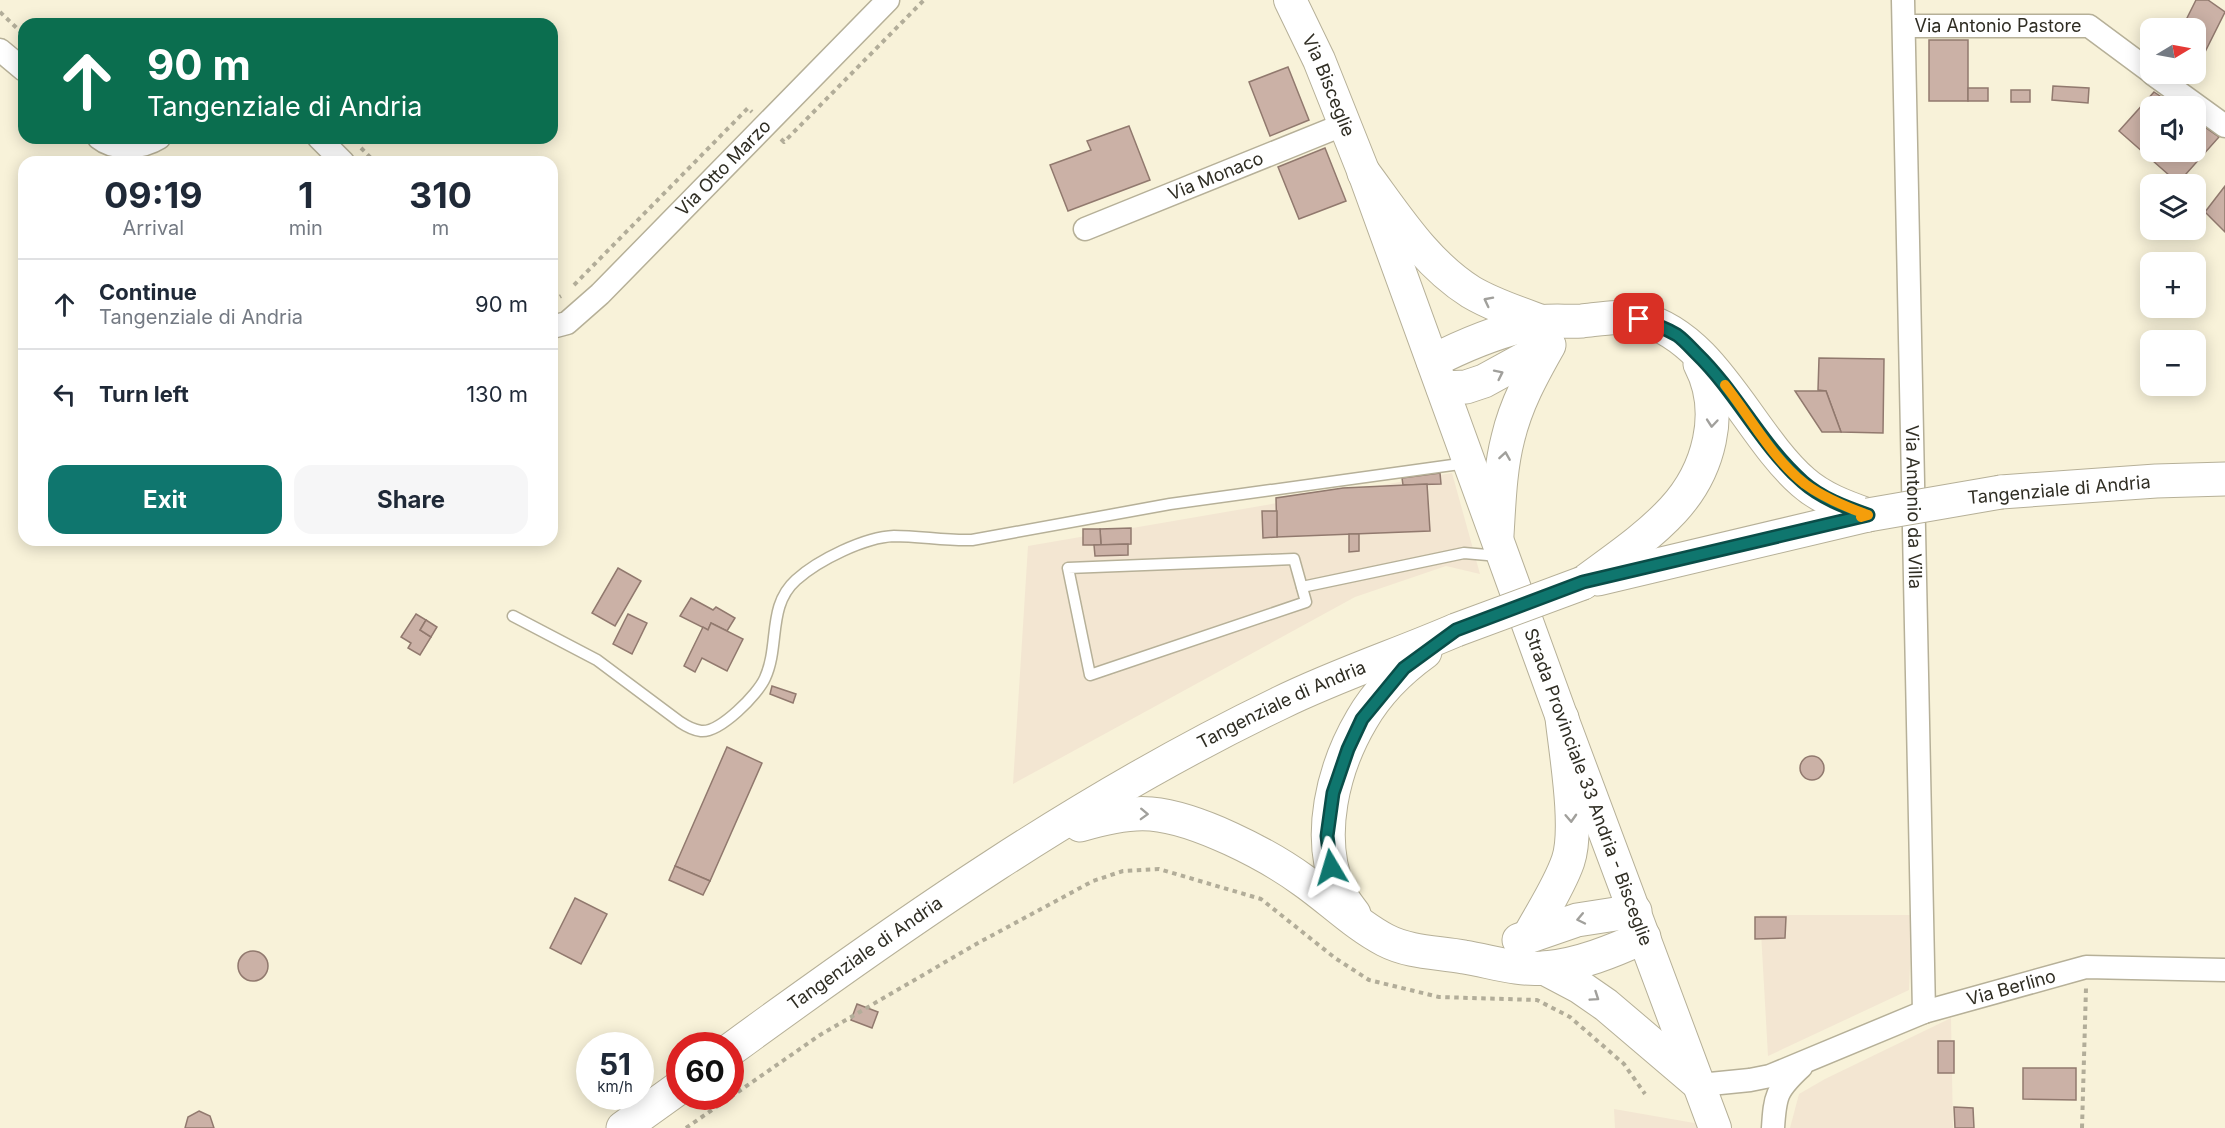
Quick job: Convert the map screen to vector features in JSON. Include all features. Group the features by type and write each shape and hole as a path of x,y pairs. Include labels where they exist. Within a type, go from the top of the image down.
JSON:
{"main road":[{"name":"Via Bisceglie","path":"1290,0 1319,60 1364,173"},
{"path":"1364,173 1411,238 1450,277 1546,334"},
{"name":"Strada Provinciale 33 Andria - Bisceglie","path":"1364,173 1562,718 1715,1128"},
{"path":"1438,374 1466,387 1484,381 1546,334 1581,321 1621,317 1639,319 1665,328 1679,336 1728,387 1784,463 1804,483 1826,498 1868,515"},
{"path":"1501,546 1502,473 1507,440 1546,334"},
{"path":"1583,582 1637,543 1675,508 1695,480 1709,445 1713,422 1710,388 1691,348"},
{"name":"Tangenziale di Andria","path":"744,1040 850,962 1009,855 1209,739 1282,702 1456,630 1583,582 1868,515 2001,492 2156,481 2225,479"},
{"path":"1360,923 1339,893 1331,867 1327,836 1329,814 1341,768 1362,719 1377,698 1404,668 1456,630"},
{"path":"1529,936 1562,876 1572,843 1562,718"},
{"path":"1009,855 1079,825 1128,814 1152,814 1190,824 1236,841 1303,880 1368,931 1411,950 1505,965 1544,968 1610,952 1640,924"},
{"path":"1463,957 1577,920 1640,924"},
{"path":"1544,968 1580,987 1606,1005 1700,1085"},
{"path":"623,1128 666,1097"}],"street":[{"name":"Via Otto Marzo","path":"558,325 567,323 600,294 888,0"},
{"name":"Via Antonio da Villa","path":"1903,0 1924,1012"},
{"name":"Via Antonio Pastore","path":"1904,26 2088,26 2140,64"},
{"path":"0,50 18,65"},
{"name":"Via Antonio Pastore","path":"2167,84 2225,126"},
{"name":"Via Monaco","path":"1085,229 1346,124"},
{"path":"114,144 129,148 145,144"},
{"path":"325,144 337,156"},
{"name":"Via Berlino","path":"1700,1085 1760,1078 1808,1061 1924,1012 2086,967 2225,970"},
{"name":"Via Berlino","path":"1773,1128 1775,1099 1786,1081 1808,1061"}],"lane":[{"path":"513,616 597,660 680,722 701,731 708,730 725,721 753,695 765,679 771,662 779,603 785,592 814,567 863,543 891,536 951,541 972,540 1170,504 1470,462"},
{"path":"1302,587 1501,546"},
{"path":"1294,559 1302,587 1306,602 1090,675 1068,568 1294,559"}],"path":[{"path":"784,142 924,0"},
{"path":"0,12 18,29"},
{"path":"571,288 748,108"},
{"path":"558,297 563,294"},
{"path":"686,1128 820,1035 978,943 1093,880 1124,871 1159,869 1261,899 1335,958 1370,980 1439,997 1537,1000 1570,1017 1624,1064 1645,1094"},
{"path":"2082,1128 2086,967"}],"shaded area":[{"path":"1452,473 1480,574 1446,566 1355,597 1013,784 1028,546"},
{"path":"1760,915 1912,915 1909,990 1768,1056"},
{"path":"1951,1018 1953,1128 1790,1128 1799,1094"},
{"path":"1614,1109 1700,1124 1701,1128 1615,1128"}],"building":[{"path":"2196,0 2208,0 2225,12 2206,50 2206,18 2187,18"},
{"path":"1929,40 1968,40 1968,101 1929,101"},
{"path":"1288,67 1309,120 1270,136 1249,82"},
{"path":"2053,86 2089,88 2088,103 2052,100"},
{"path":"1968,88 1988,88 1988,101 1968,101"},
{"path":"2011,90 2030,90 2030,102 2011,102"},
{"path":"2140,108 2140,150 2119,131"},
{"path":"1129,126 1150,180 1068,211 1050,165 1091,150 1087,141"},
{"path":"2206,128 2219,137 2206,152"},
{"path":"1325,148 1346,201 1299,219 1278,167"},
{"path":"2154,162 2197,162 2186,174 2168,174"},
{"path":"2225,186 2225,232 2206,211"},
{"path":"1819,358 1884,359 1883,433 1841,432 1826,391 1818,390"},
{"path":"1795,391 1826,391 1841,432 1822,432"},
{"path":"1440,473 1441,484 1403,485 1402,478"},
{"path":"1427,484 1430,531 1277,537 1276,498 1343,488"},
{"path":"1262,511 1277,511 1277,537 1263,538"},
{"path":"1131,528 1131,544 1101,545 1100,529"},
{"path":"1083,529 1100,529 1101,545 1083,545"},
{"path":"1349,534 1359,534 1359,551 1349,552"},
{"path":"1128,544 1128,555 1095,556 1094,545"},
{"path":"618,568 641,581 615,626 592,613"},
{"path":"691,598 713,610 716,607 735,618 727,631 711,623 708,630 680,616"},
{"path":"416,614 426,620 420,630 431,637 420,655 408,648 411,643 401,637"},
{"path":"628,614 647,623 632,654 613,644"},
{"path":"426,620 437,627 431,637 420,630"},
{"path":"711,623 743,639 727,671 702,658 695,672 684,666 703,627 708,630"},
{"path":"772,686 796,694 793,703 770,694"},
{"path":"727,747 762,763 710,881 675,866"},
{"path":"1812,756 1821,759 1824,768 1821,777 1812,780 1803,777 1800,768 1803,759"},
{"path":"675,866 710,881 703,895 669,880"},
{"path":"575,898 607,914 581,964 550,948"},
{"path":"1755,917 1786,917 1785,938 1755,939"},
{"path":"253,951 259,952 267,960 267,972 259,980 253,981 247,980 239,972 238,966 239,960 247,952"},
{"path":"857,1004 878,1012 872,1028 851,1020"},
{"path":"1938,1041 1954,1041 1954,1073 1938,1073"},
{"path":"2023,1068 2076,1068 2076,1100 2023,1099"},
{"path":"1954,1107 1973,1108 1974,1128 1955,1128"},
{"path":"199,1111 210,1116 214,1128 185,1128 188,1117"}],"slow traffic":[{"path":"1725,385 1784,463 1804,483 1826,498 1868,515 1861,517"}],"route":[{"path":"1331,867 1327,836 1333,793 1348,749 1362,719 1404,668 1456,630 1583,582 1868,515 1826,498 1804,483 1784,463 1713,369 1679,336 1665,328 1639,319"}]}
